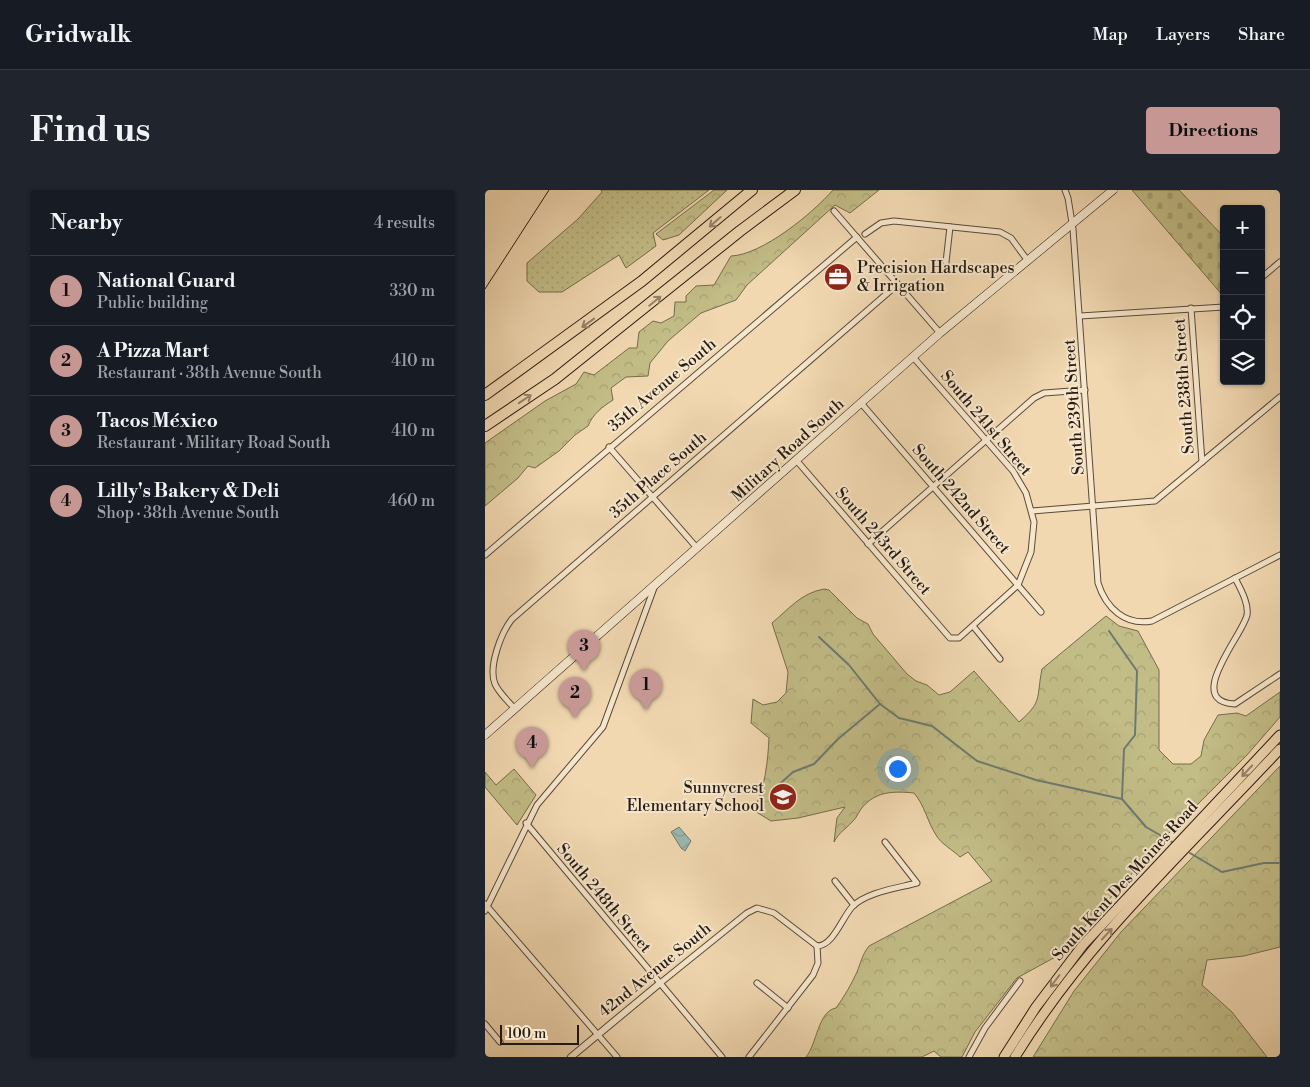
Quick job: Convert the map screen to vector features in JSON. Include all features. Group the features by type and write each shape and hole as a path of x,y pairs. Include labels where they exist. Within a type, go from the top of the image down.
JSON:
{"highway":[{"path":"485,395 634,287 752,190"},
{"path":"740,231 785,190"},
{"path":"485,426 555,379 740,231 795,190"},
{"name":"South Kent Des Moines Road","path":"1004,1057 1036,1006 1083,945 1280,735"},
{"name":"South Kent Des Moines Road","path":"1015,1057 1048,1005 1084,959 1280,749"}],"main road":[{"name":"Military Road South","path":"485,735 940,333 1113,190"}],"street":[{"name":"South 239th Street","path":"1065,190 1072,224 1080,316 1098,583 1106,602 1121,616 1131,621 1152,621 1235,578"},
{"path":"834,211 940,333"},
{"path":"865,234 874,226 887,221 1003,233 1013,240 1028,261"},
{"path":"945,271 950,227"},
{"name":"35th Avenue South","path":"485,555 609,447 857,237"},
{"path":"1265,275 1280,262"},
{"name":"35th Place South","path":"515,709 497,687 493,678 498,648 505,627 898,284"},
{"path":"1080,316 1220,307"},
{"name":"South 238th Street","path":"1191,308 1202,462"},
{"name":"South 241st Street","path":"913,357 1018,477 1032,510"},
{"path":"869,544 1039,395 1051,392 1085,390"},
{"path":"1001,659 973,626 1018,585 1026,570 1033,543 1032,510 1155,501 1280,397"},
{"name":"South 242nd Street","path":"861,404 1041,612"},
{"path":"609,447 697,548"},
{"name":"South 243rd Street","path":"797,461 950,638 957,639 973,626"},
{"path":"1280,555 1235,578 1243,597 1247,616 1214,679 1215,692 1222,700 1235,704 1280,674"},
{"path":"617,1057 486,907 526,823 537,805 603,727 655,586"},
{"name":"South 248th Street","path":"526,823 722,1057"},
{"path":"749,1057 817,969 817,946 822,946 829,940 854,905 875,895 917,883 885,842"},
{"path":"835,881 854,905"},
{"name":"42nd Avenue South","path":"571,1057 747,913 757,908 774,912 817,946"},
{"path":"969,1057 985,1028 1020,981"},
{"path":"757,983 788,1008"},
{"path":"485,1024 500,1042"}],"green space":[{"path":"601,190 709,190 653,233 656,246 626,268 619,255 562,292 539,292 527,281 527,263 578,219 602,192"},
{"path":"714,190 727,190 679,235 663,240 656,234"},
{"path":"833,190 879,190 850,213 835,205 747,285 736,300 701,313 668,341 650,363 648,376 626,377 611,388 613,400 598,411 588,426 575,435 559,451 535,468 528,466 518,478 485,506 485,443 545,401 576,384 584,372 594,375 629,348 637,348 639,332 653,321 661,323 674,316 675,302 686,302 686,296 696,286 714,285 731,256 743,254 772,241 800,221"},
{"path":"1132,190 1179,190 1220,233 1220,292"},
{"path":"824,589 829,590 857,618 868,624 873,634 907,674 916,681 927,685 939,695 950,692 974,671 1019,722 1035,704 1042,669 1106,616 1119,626 1138,631 1159,670 1159,750 1173,764 1191,764 1201,756 1204,740 1218,715 1237,713 1246,716 1280,692 1280,717 1247,755 1164,838 1059,955 1017,978 975,1032 962,1057 941,1057 934,1051 922,1057 806,1057 821,1021 830,1010 836,1008 845,995 869,946 992,881 968,852 960,857 938,838 914,793 892,792 872,799 866,803 855,819 840,833 834,842 837,818 845,807 798,818 771,821 753,810 763,785 769,738 751,723 753,699 763,705 777,702 786,693 788,672 772,623 802,598"},
{"path":"1280,766 1280,947 1244,956 1207,960 1202,985 1232,1012 1267,1057 1033,1057 1074,991 1121,932"},
{"path":"514,769 536,795 517,825 485,787 485,772 496,785"}],"water":[{"path":"679,827 691,841 685,851 671,832"}],"waterway":[{"path":"1109,631 1137,671 1135,735 1124,749 1122,798"},
{"path":"819,637 849,665 880,704 899,718 932,726 977,761 1036,780 1122,799 1146,827 1172,842"},
{"path":"772,791 793,772 814,764 838,739 880,704"},
{"path":"1190,853 1222,872 1264,863 1280,863"}],"tram line":[{"path":"485,289 549,190"}],"place":[{"name":"Precision Hardscapes & Irrigation","path":"838,277"},
{"name":"Tacos México","path":"584,671"},
{"name":"National Guard","path":"646,710"},
{"name":"A Pizza Mart","path":"575,718"},
{"name":"Lilly's Bakery & Deli","path":"532,768"},
{"name":"Sunnycrest Elementary School","path":"783,797"}]}
